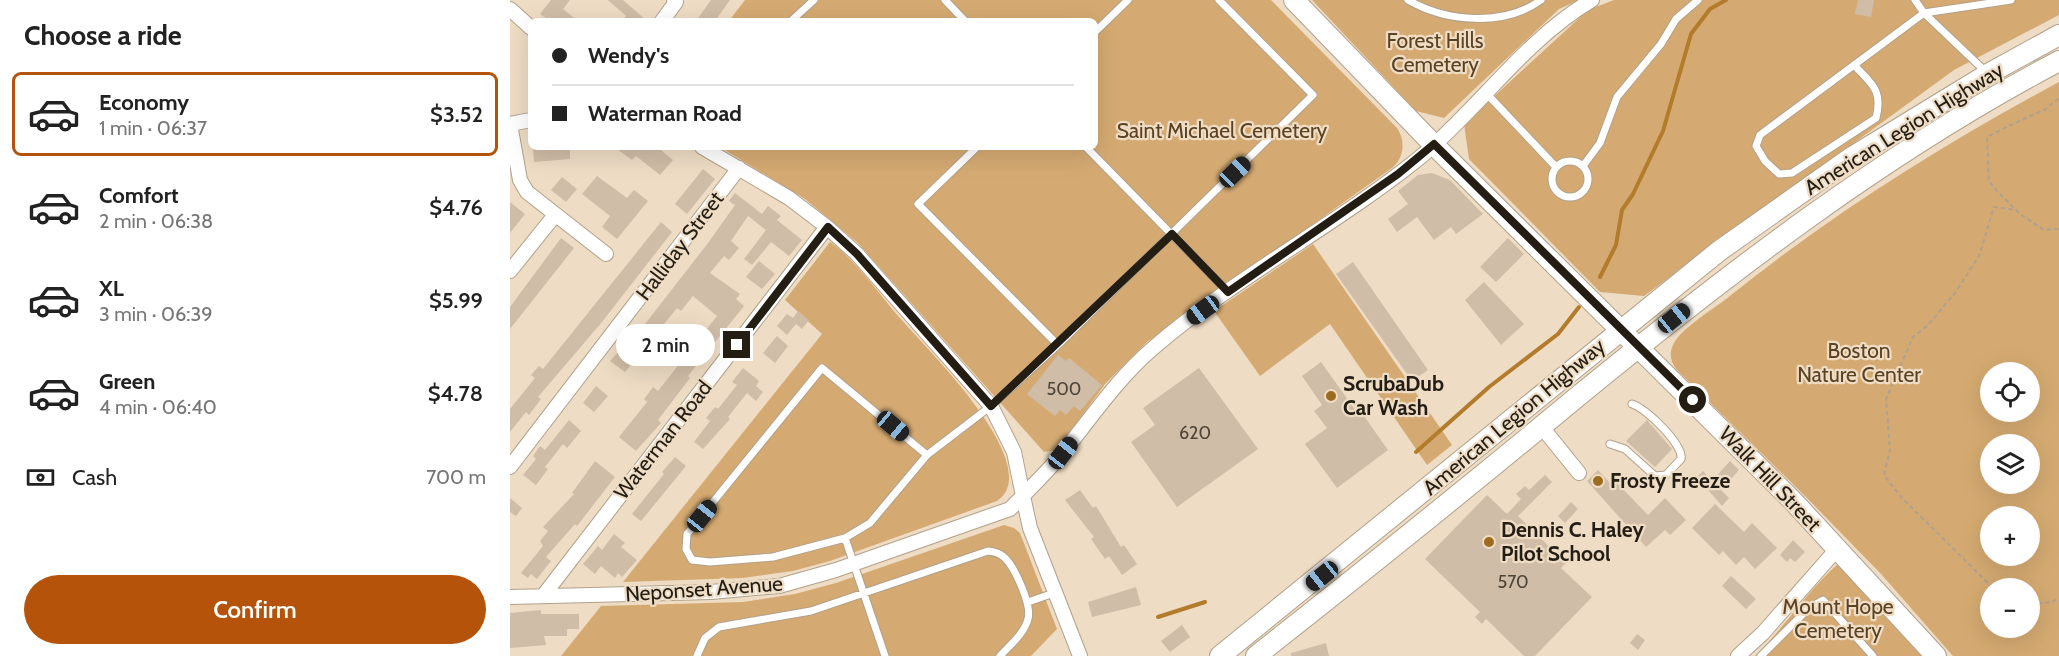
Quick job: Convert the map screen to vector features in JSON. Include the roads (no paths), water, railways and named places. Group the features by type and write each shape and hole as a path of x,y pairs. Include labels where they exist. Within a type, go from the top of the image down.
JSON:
{"main road":[{"name":"Walk Hill Street","path":"1294,0 1434,144 1785,493 1936,656"},
{"name":"American Legion Highway","path":"1220,656 1418,497 1620,329 1719,251 1852,158 1988,74 2059,35"},
{"name":"American Legion Highway","path":"1256,656 1637,347 1762,250 1883,165 1960,116 2059,61"}],"street":[{"name":"Neponset Avenue","path":"510,597 760,589 799,582 1010,509 1058,458 1132,366 1175,330 1398,174 1487,94 1518,58 1570,13 1592,0"},
{"path":"665,18 676,1"},
{"path":"511,12 528,26"},
{"path":"528,121 510,124 523,187 606,254"},
{"path":"707,150 789,198 828,227 857,254 991,406 1014,452 1030,528 1080,656"},
{"name":"Halliday Street","path":"510,466 739,168"},
{"path":"510,272 555,215"},
{"name":"Waterman Road","path":"543,596 828,227"},
{"path":"1541,426 1579,473"},
{"path":"1738,656 1763,633 1837,549"}],"lane":[{"path":"794,18 814,0"},
{"path":"945,0 962,18"},
{"path":"1098,29 1128,0"},
{"path":"927,455 822,368 687,534 686,549 692,560 710,562 773,557 845,538 870,523 927,455 991,406 1058,345 1314,95 1219,0"},
{"path":"1408,0 1447,15 1480,18 1506,16 1541,0"},
{"path":"1583,166 1600,143 1617,97 1661,44 1676,19 1698,0"},
{"path":"1915,0 1924,13 1988,74"},
{"path":"1854,65 1875,87 1880,101 1876,118 1792,173 1779,174 1765,161 1756,146 1760,135 1854,65 1924,13 2011,0"},
{"path":"1487,94 1556,167"},
{"path":"974,150 918,204 1058,345"},
{"path":"1089,150 1228,292"},
{"path":"1569,161 1583,166 1588,183 1584,191 1572,198 1561,196 1552,185 1551,179 1556,167 1569,161"},
{"path":"1610,444 1625,449 1655,476 1666,475 1681,459 1682,451 1678,444 1643,409 1632,404"},
{"path":"845,538 885,656"},
{"path":"697,656 705,638 719,627 745,621 788,616 864,595 988,551 997,552 1006,559 1028,602 1028,618 1020,635 1000,656"},
{"path":"1028,602 1054,594"},
{"path":"1761,656 1809,608 1823,600 1873,656"}],"waterway":[{"path":"1600,277 1616,245 1622,210 1633,194 1663,131 1691,34 1710,9 1726,0"},
{"path":"1416,452 1489,387 1558,334 1579,307"},
{"path":"1158,617 1205,602"}],"place":[{"name":"ScrubaDub Car Wash","path":"1331,396"},
{"name":"Frosty Freeze","path":"1598,481"},
{"name":"Dennis C. Haley Pilot School","path":"1489,542"}],"park label":[{"name":"Forest Hills Cemetery","path":"1435,53"},
{"name":"Saint Michael Cemetery","path":"1222,131"},
{"name":"Boston Nature Center","path":"1859,363"},
{"name":"Mount Hope Cemetery","path":"1838,619"}]}
